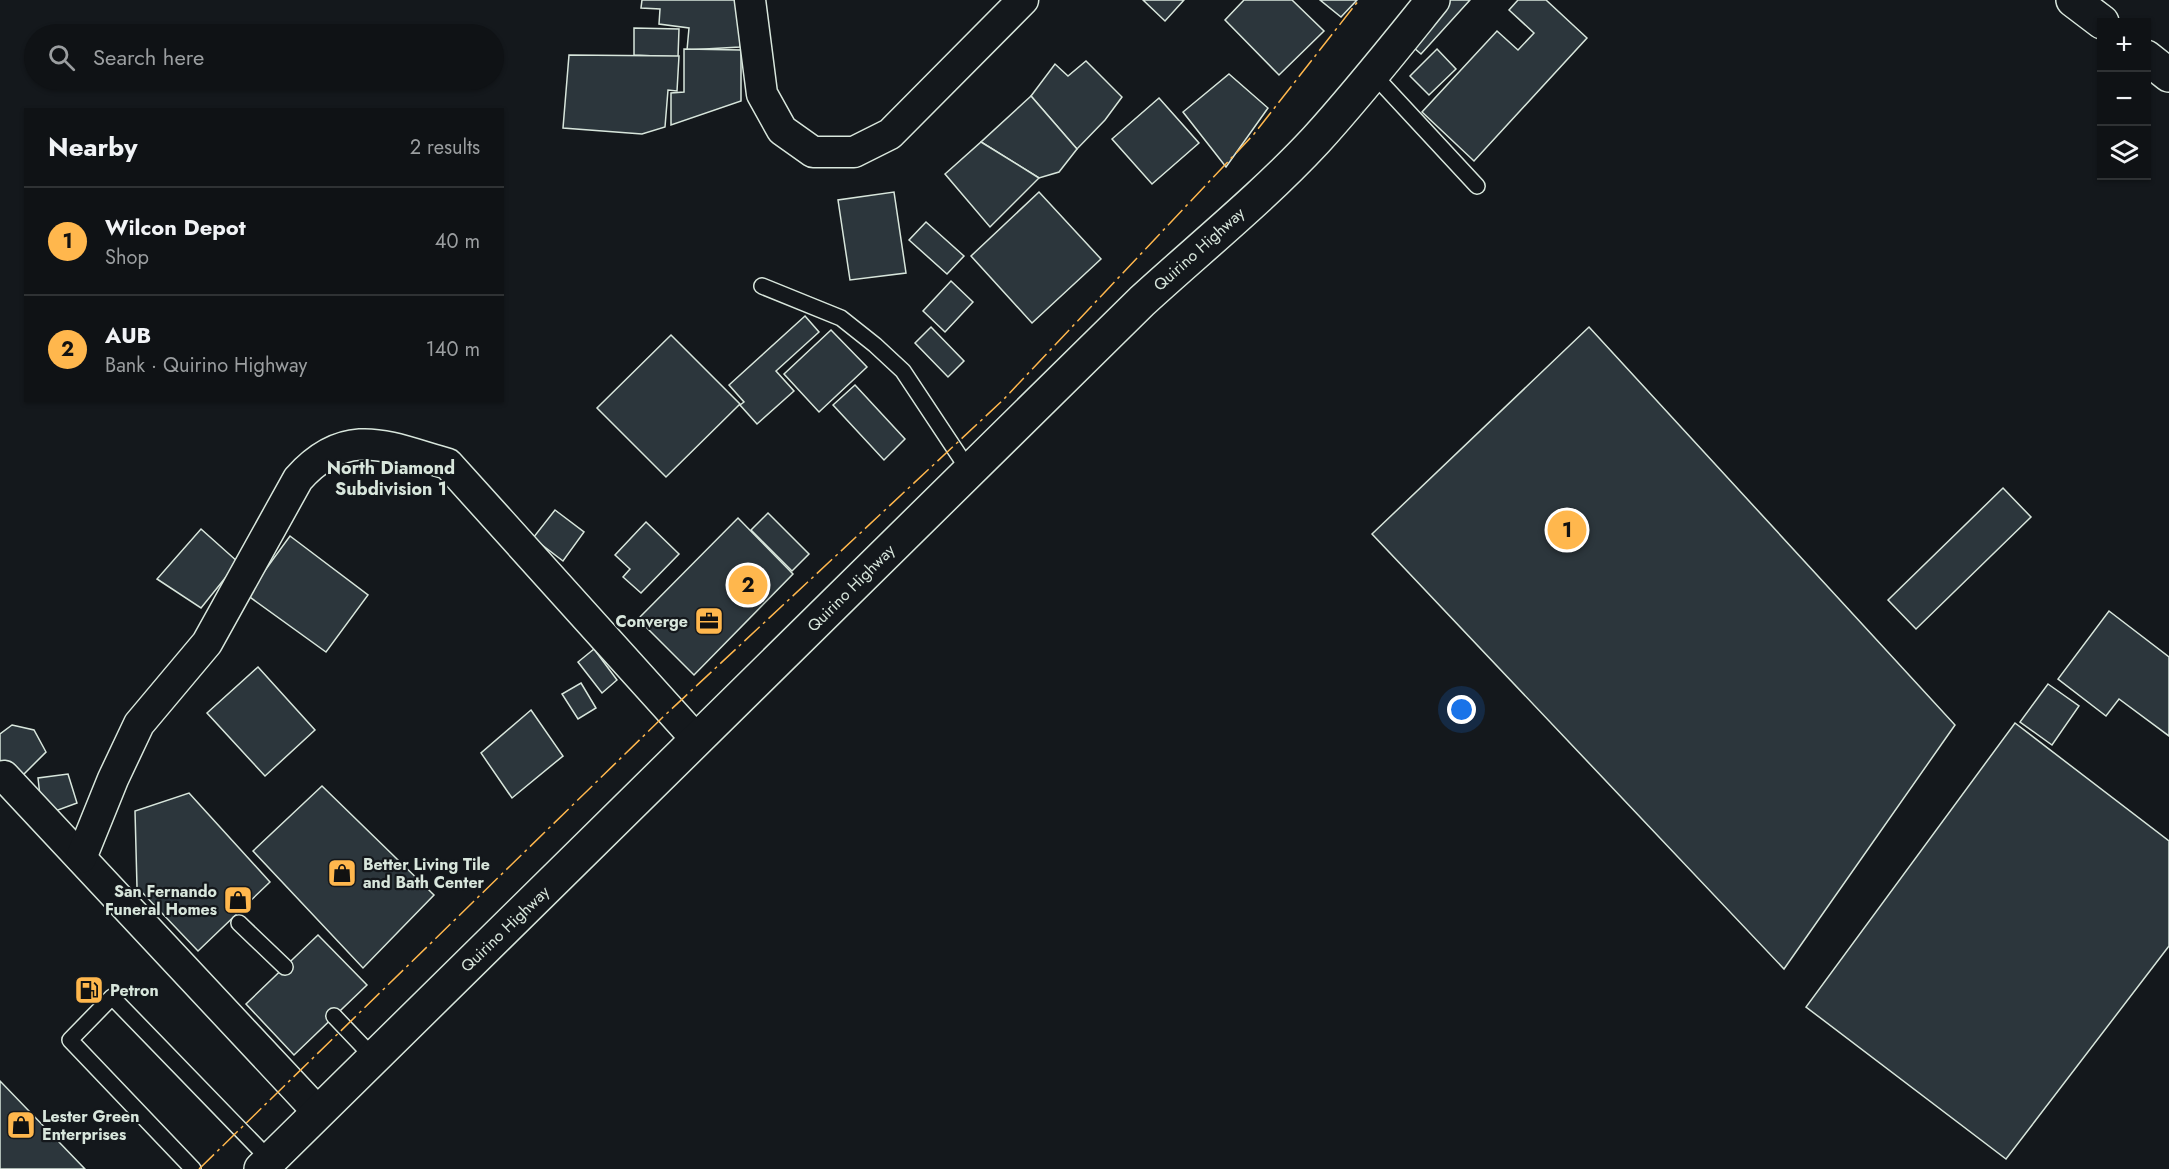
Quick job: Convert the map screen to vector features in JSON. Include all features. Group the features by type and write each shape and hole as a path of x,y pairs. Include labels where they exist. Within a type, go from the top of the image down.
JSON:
{"main road":[{"name":"Quirino Highway","path":"266,1164 1142,301 1286,170 1316,140 1373,74 1432,0"},
{"path":"2073,0 2097,18"},
{"path":"2151,61 2169,75"}],"street":[{"path":"750,0 762,94 782,130 813,152 854,152 890,134 1023,0"},
{"path":"81,858 113,779 139,724 207,643 298,479 320,459 347,445 370,444 448,464 697,740"},
{"path":"0,779 4,776 319,1113"}],"lane":[{"path":"1373,74 1477,186"},
{"path":"762,286 841,318 874,345 903,371 970,472"},
{"path":"239,924 285,967"},
{"path":"193,1169 70,1040 112,997 266,1164"},
{"path":"334,1016 374,1059"}],"building":[{"path":"642,0 739,0 740,47 687,50 689,28 659,24 660,9 641,8"},
{"path":"1143,0 1184,0 1165,21"},
{"path":"1244,0 1292,0 1324,31 1279,75 1225,20"},
{"path":"1320,0 1357,0 1341,17"},
{"path":"1442,0 1470,0 1421,54 1406,41"},
{"path":"1518,0 1546,0 1587,38 1474,161 1422,112 1497,31 1518,50 1534,33 1509,10"},
{"path":"634,28 679,29 678,57 634,55"},
{"path":"684,49 741,50 741,101 671,125 671,93 684,92"},
{"path":"1437,49 1456,69 1429,95 1410,76"},
{"path":"569,55 679,56 677,91 668,90 665,127 642,134 563,128"},
{"path":"1086,61 1122,97 1105,120 1077,149 1031,96 1055,64 1068,76"},
{"path":"1229,74 1268,108 1226,167 1183,112"},
{"path":"1031,96 1077,149 1059,172 1039,178 981,142"},
{"path":"1159,98 1199,143 1152,184 1112,139"},
{"path":"981,142 1039,178 990,227 945,174"},
{"path":"894,192 906,273 850,280 838,200"},
{"path":"1039,192 1101,259 1032,323 971,256"},
{"path":"926,222 964,256 947,274 909,240"},
{"path":"951,281 973,302 945,332 923,311"},
{"path":"805,316 819,332 776,371 794,391 757,424 740,405 744,402 729,385"},
{"path":"931,327 964,361 948,377 915,343"},
{"path":"1589,327 1955,725 1784,969 1372,534"},
{"path":"831,330 867,367 819,412 784,374"},
{"path":"671,335 740,404 666,477 597,408"},
{"path":"855,385 905,439 884,460 833,405"},
{"path":"2003,488 2031,517 1916,629 1888,600"},
{"path":"555,510 584,532 563,561 533,538"},
{"path":"768,513 809,554 792,571 751,530"},
{"path":"738,518 793,574 694,675 638,619"},
{"path":"646,522 679,554 641,593 623,577 630,569 615,555"},
{"path":"201,529 238,562 201,608 157,579"},
{"path":"290,536 368,595 326,652 247,595"},
{"path":"2109,611 2169,657 2169,736 2119,699 2106,716 2058,679"},
{"path":"594,649 617,680 602,693 578,662"},
{"path":"258,667 315,730 265,776 207,713"},
{"path":"581,683 596,708 578,719 562,694"},
{"path":"2048,684 2079,706 2052,745 2020,722"},
{"path":"531,710 563,756 512,798 481,753"},
{"path":"2015,723 2169,841 2169,946 2006,1159 1806,1007"},
{"path":"12,725 34,730 46,752 23,775 12,768 0,767 0,734"},
{"path":"68,774 77,803 50,813 41,805 38,778"},
{"name":"Better Living Tile and Bath Center","path":"322,786 434,895 363,968 253,851"},
{"path":"189,793 270,882 198,951 137,887 135,811"},
{"path":"318,935 367,985 294,1055 246,1004"},
{"name":"Lester Green Enterprises","path":"0,1081 85,1169 0,1169"}],"power":[{"path":"199,1169 663,717 1003,400 1254,134 1359,0"}],"place":[{"name":"Wilcon Depot","path":"1567,530"},
{"name":"AUB","path":"748,585"},
{"name":"Converge","path":"709,621"},
{"name":"Better Living Tile and Bath Center","path":"342,873"},
{"name":"San Fernando Funeral Homes","path":"238,900"},
{"name":"Petron","path":"89,990"},
{"name":"Lester Green Enterprises","path":"21,1125"}],"district":[{"name":"North Diamond Subdivision 1","path":"391,478"}]}
